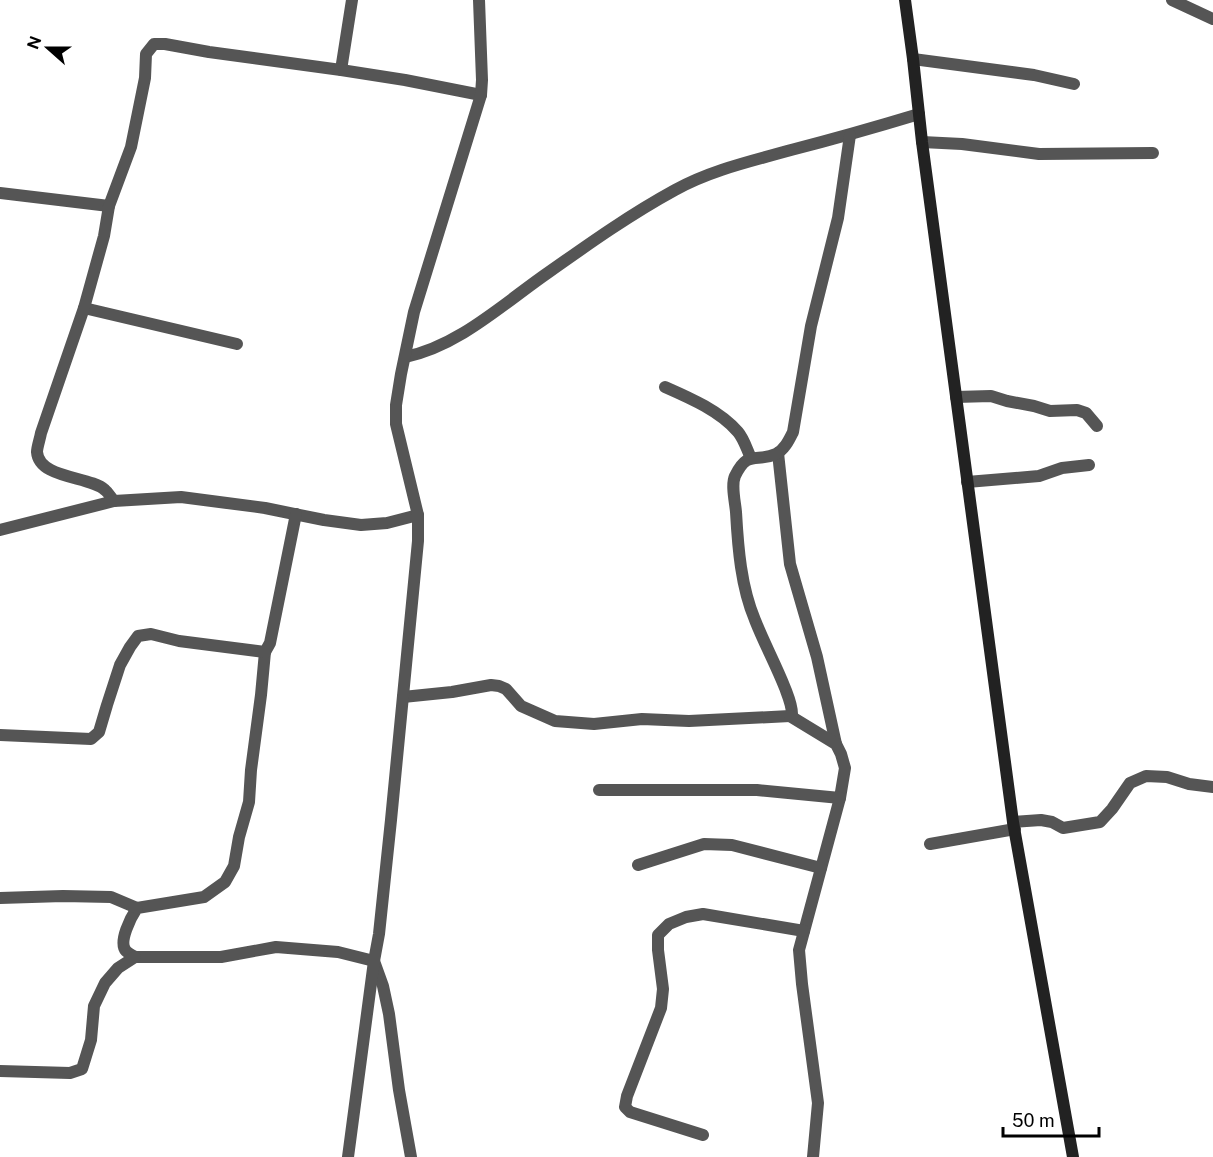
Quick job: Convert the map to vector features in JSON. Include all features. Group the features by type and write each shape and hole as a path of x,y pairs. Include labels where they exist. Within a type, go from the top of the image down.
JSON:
{"main road":[{"path":"905,0 1014,826 1073,1157"}],"street":[{"path":"341,70 352,0"},
{"path":"348,1157 379,934 418,541 418,515 396,424 396,405 414,312 481,95 479,0"},
{"path":"1172,0 1213,19"},
{"path":"114,501 105,489 58,474 42,464 37,453 41,434 84,308 104,236 109,206 131,147 145,78 146,54 154,44 341,70 481,95"},
{"path":"913,59 1034,75 1074,84"},
{"path":"405,357 431,350 472,327 636,212 688,183 747,163 919,114"},
{"path":"790,716 792,709 777,667 754,619 742,570 737,536 734,479 741,464 751,458 778,453 786,446 793,432 811,326 838,218 850,135"},
{"path":"922,142 962,144 1039,154 1153,153"},
{"path":"0,193 109,206"},
{"path":"84,308 237,344"},
{"path":"665,387 698,402 720,417 739,433 751,458"},
{"path":"956,397 991,396 1050,411 1077,410 1086,413 1097,426"},
{"path":"778,453 790,564 817,657 836,744 845,768 840,798 799,950 818,1103 813,1157"},
{"path":"967,482 1039,476 1062,468 1089,465"},
{"path":"0,530 114,501 181,497 265,508 361,525 387,523 418,515"},
{"path":"0,898 111,897 137,908 204,897 225,882 234,866 249,802 264,652 270,643 296,514"},
{"path":"0,735 91,739 99,732 120,665 138,636 151,634 179,641 264,652"},
{"path":"403,697 491,685 499,686 506,689 521,706 555,721 594,724 642,719 689,721 790,716 836,744"},
{"path":"930,844 1041,820 1052,822 1063,828 1100,822 1130,783 1146,776 1167,777 1189,784 1213,787"},
{"path":"599,790 757,790 840,798"},
{"path":"638,865 704,844 732,845 821,868"},
{"path":"137,908 130,918 123,943 125,951 135,957 221,957 276,947 338,952 374,962"},
{"path":"703,1135 630,1112 625,1107 627,1096 661,1008 663,990 658,935 669,924 686,917 703,914 804,931"},
{"path":"0,1071 70,1073 82,1069 91,1040 94,1006 105,983 117,968 135,957"},
{"path":"374,962 383,986 389,1014 411,1157"}]}
